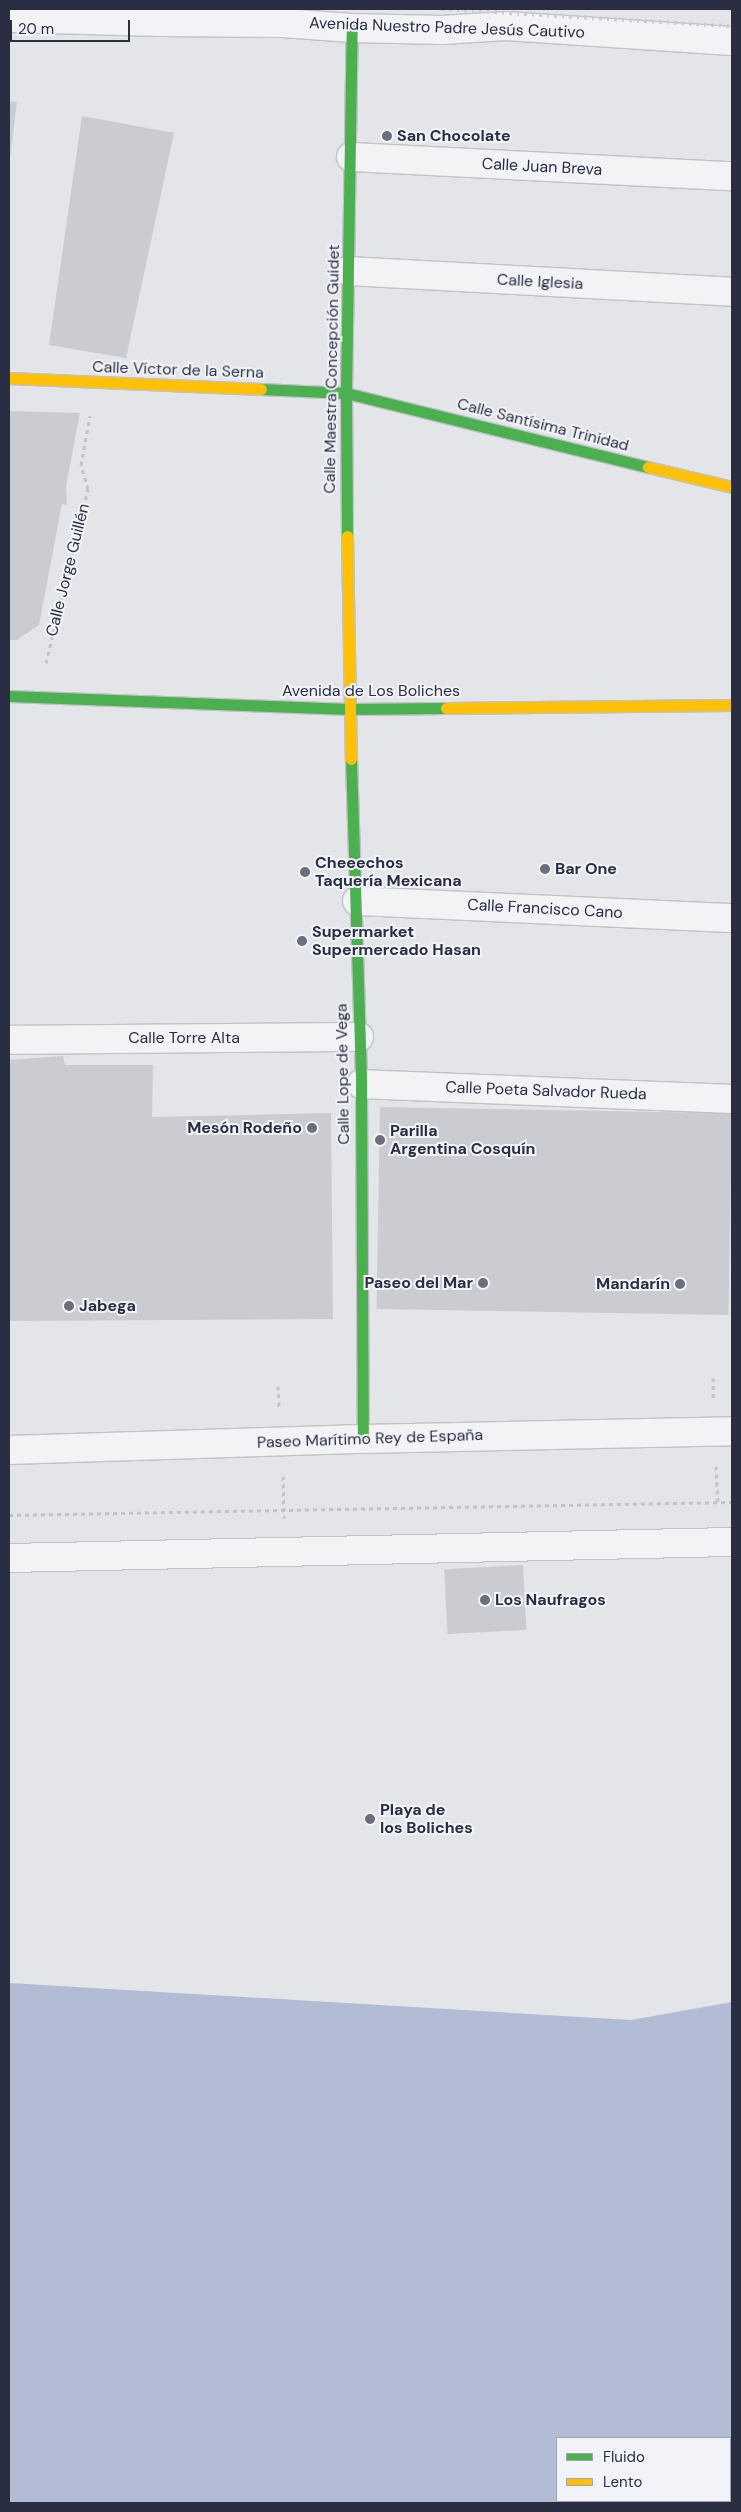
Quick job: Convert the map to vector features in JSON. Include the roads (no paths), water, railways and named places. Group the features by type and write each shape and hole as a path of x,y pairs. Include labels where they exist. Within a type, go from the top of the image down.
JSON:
{"street":[{"path":"442,30 460,9"},
{"name":"Avenida Nuestro Padre Jesús Cautivo","path":"9,18 157,15 278,16 352,28 442,30 506,26 732,41"},
{"name":"Calle Maestra Concepción Guidet","path":"349,710 346,393 352,28"},
{"name":"Calle Juan Breva","path":"351,157 732,176"},
{"name":"Calle Iglesia","path":"348,271 732,292"},
{"name":"Calle Víctor de la Serna","path":"9,378 346,393"},
{"name":"Calle Santísima Trinidad","path":"346,393 732,487"},
{"name":"Avenida de Los Boliches","path":"9,696 349,710 732,705"},
{"name":"Calle Lope de Vega","path":"349,710 357,901 362,1439"},
{"name":"Calle Francisco Cano","path":"357,901 732,918"},
{"name":"Calle Torre Alta","path":"9,1040 359,1037"},
{"name":"Calle Poeta Salvador Rueda","path":"360,1084 732,1099"},
{"name":"Paseo Marítimo Rey de España","path":"9,1450 362,1439 732,1431"},
{"path":"9,1558 732,1542"}],"water":[{"path":"9,1983 631,2020 732,2002 732,2503 9,2503"}],"railway":[{"path":"442,9 732,26"}],"place":[{"name":"San Chocolate","path":"387,136"},
{"name":"Bar One","path":"545,869"},
{"name":"Cheeechos Taquería Mexicana","path":"305,872"},
{"name":"Supermarket Supermercado Hasan","path":"302,941"},
{"name":"Mesón Rodeño","path":"312,1128"},
{"name":"Parilla Argentina Cosquín","path":"380,1140"},
{"name":"Paseo del Mar","path":"483,1283"},
{"name":"Mandarín","path":"680,1284"},
{"name":"Jabega","path":"69,1306"},
{"name":"Los Naufragos","path":"485,1600"},
{"name":"Playa de los Boliches","path":"370,1819"}]}
